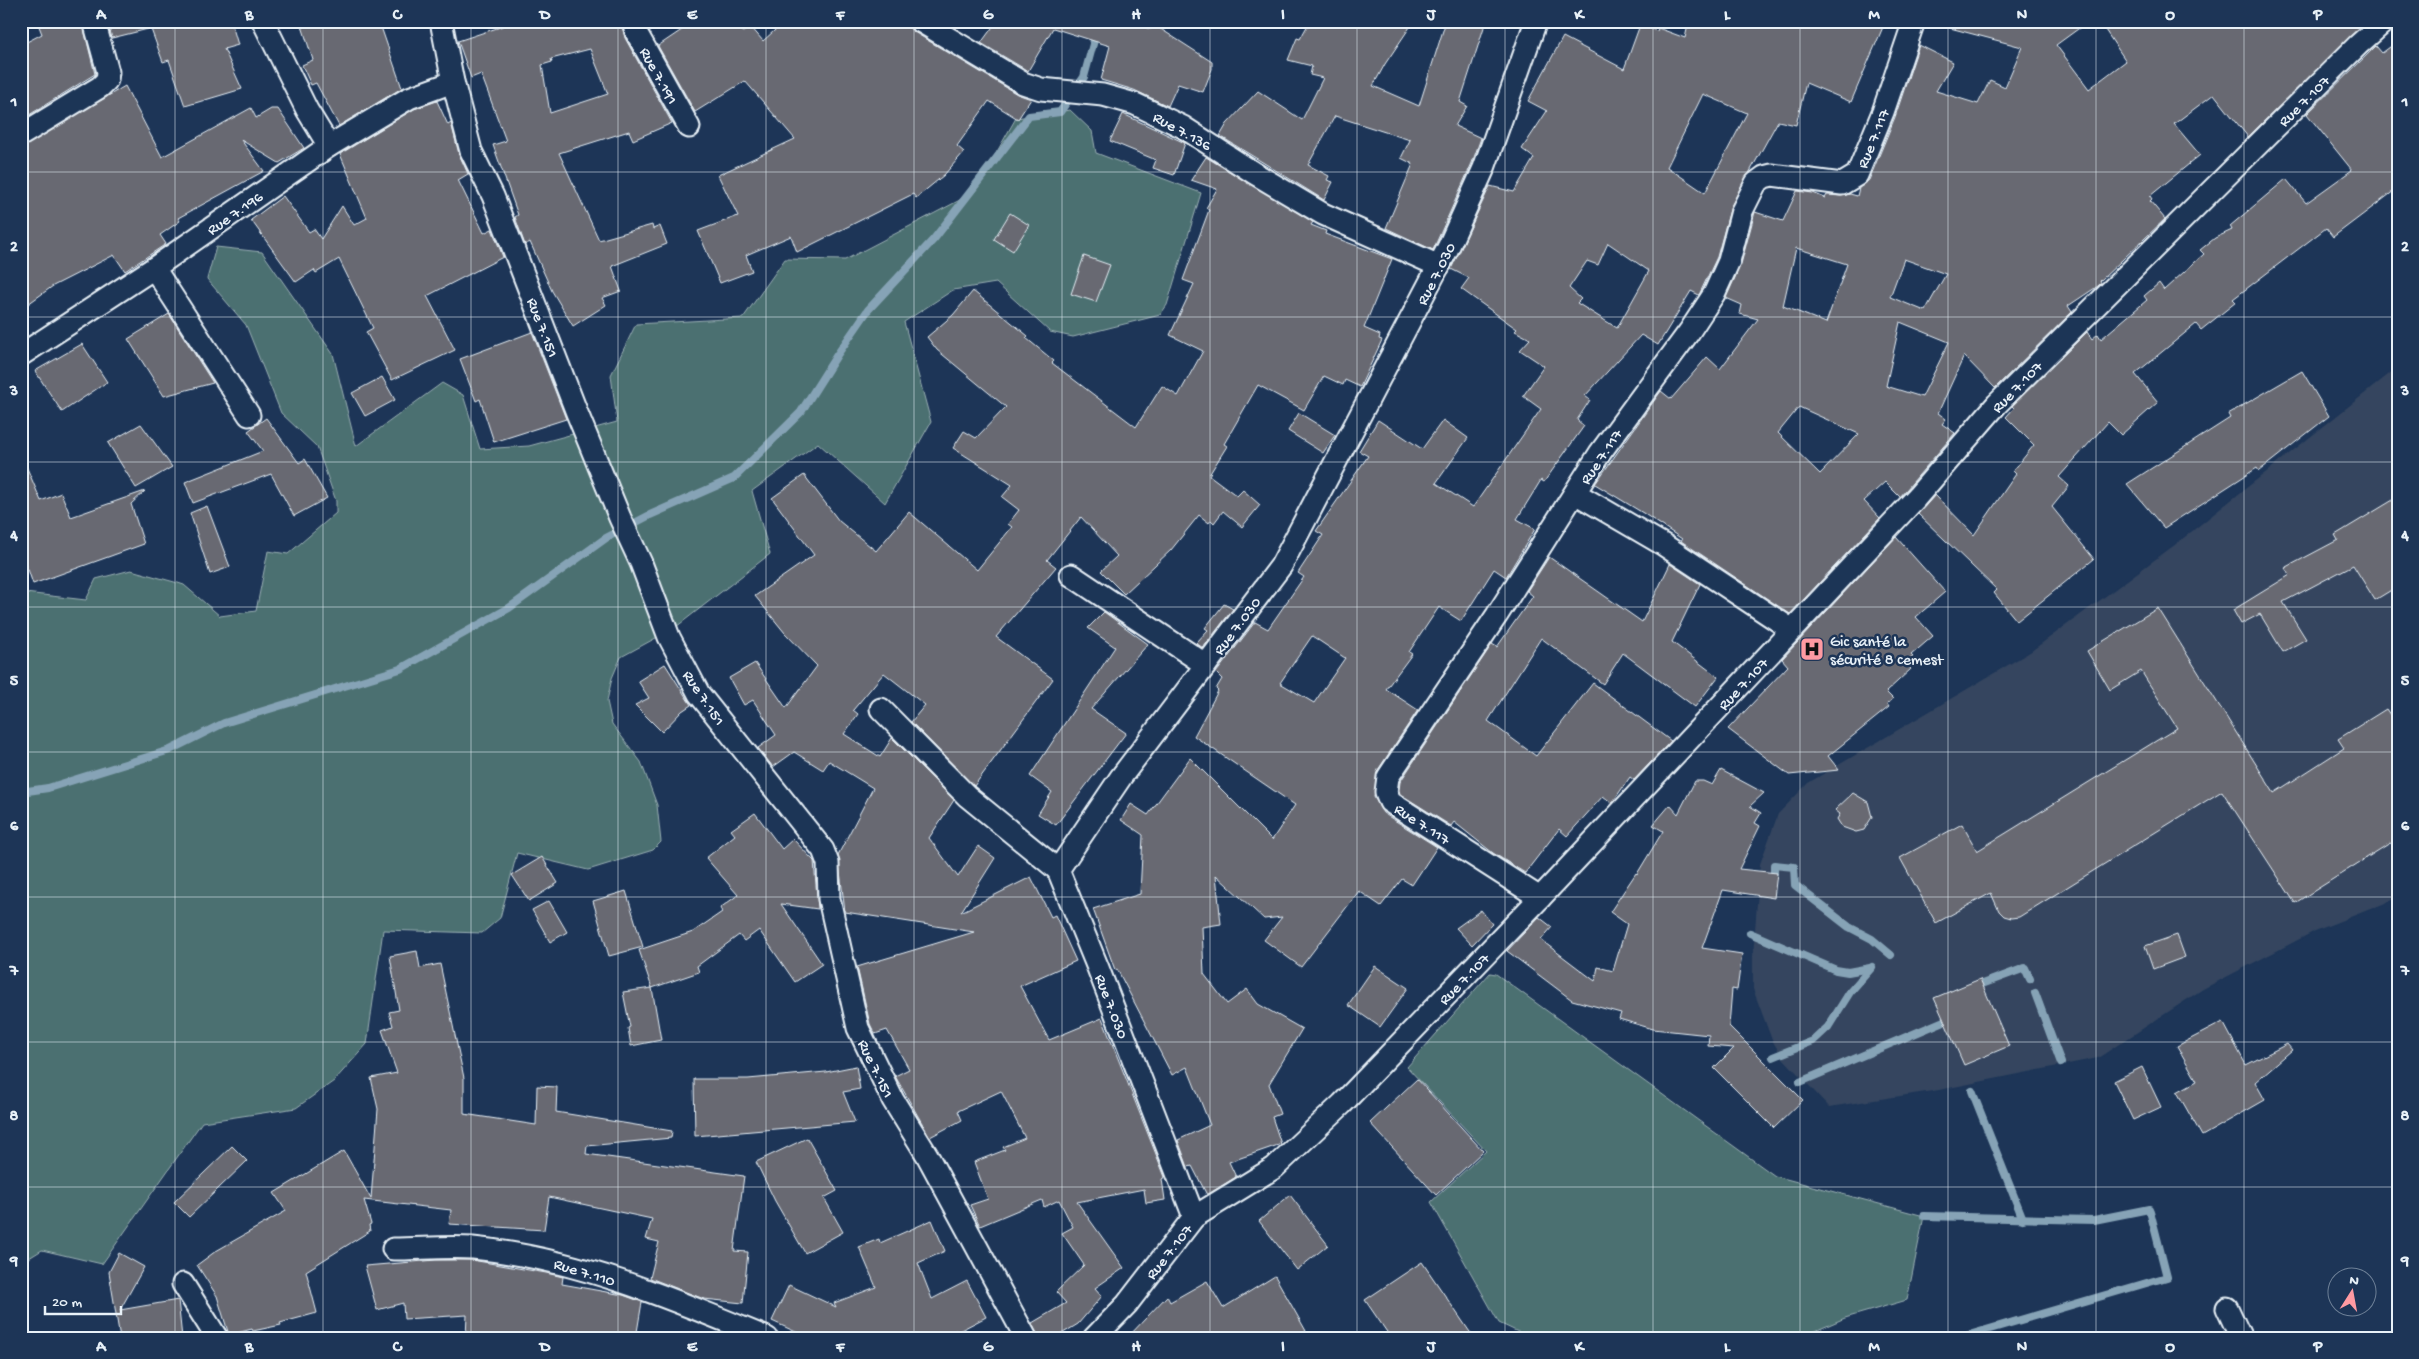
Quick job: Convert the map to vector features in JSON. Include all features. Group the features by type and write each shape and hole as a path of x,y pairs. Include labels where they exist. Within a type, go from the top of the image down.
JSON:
{"street":[{"path":"21,135 100,87 107,80 108,72 94,21"},
{"path":"264,21 307,110 329,146"},
{"name":"Rue 7.151","path":"441,21 453,82 471,151 493,196 620,518 641,563 669,638 699,694 823,850 828,864 828,899 858,1028 893,1100 927,1155 1026,1338"},
{"name":"Rue 7.191","path":"633,21 636,32 689,127"},
{"name":"Rue 7.136","path":"920,21 1023,83 1041,89 1103,95 1135,104 1183,127 1254,173 1323,214 1439,266"},
{"name":"Rue 7.030","path":"1194,1217 1058,870 1121,776 1281,566 1439,266 1484,168 1536,21"},
{"name":"Rue 7.117","path":"1540,898 1390,802 1386,792 1388,777 1497,615 1600,453 1689,332 1714,294 1729,261 1742,211 1756,182 1764,177 1772,176 1842,184 1858,175 1883,112 1914,21"},
{"name":"Rue 7.107","path":"1094,1338 1127,1304 1194,1217 1274,1168 1342,1104 1540,898 1916,498 1997,404 2358,45 2386,21"},
{"name":"Rue 7.196","path":"21,355 154,268 329,146 409,98 453,82"},
{"path":"154,268 249,415"},
{"path":"1575,493 1664,545 1792,630"},
{"path":"1071,575 1206,665"},
{"path":"881,709 967,796 1058,870"},
{"name":"Rue 7.110","path":"393,1249 472,1248 555,1261 687,1305 767,1338"},
{"path":"183,1284 217,1338"},
{"path":"2227,1308 2242,1338"}],"shaded area":[{"path":"2398,367 2398,898 2315,931 2203,989 2098,1058 1939,1090 1829,1107 1783,1058 1772,1040 1753,989 1753,956 1760,864 1778,814 1808,783 2030,652 2176,544"}],"green space":[{"path":"1070,110 1092,131 1096,153 1201,193 1167,305 1160,315 1073,337 1050,332 996,283 953,290 904,322 931,422 885,503 818,443 752,491 770,554 676,627 621,657 612,678 607,701 612,724 641,762 657,805 661,842 653,850 588,870 517,853 500,918 482,933 383,930 367,1044 334,1081 296,1108 202,1122 102,1264 42,1250 21,1263 21,591 86,600 96,579 131,570 184,585 220,616 256,611 268,551 288,554 336,513 336,501 317,447 281,413 246,325 207,279 216,247 262,252 333,354 356,446 442,383 463,395 480,449 529,446 617,422 611,375 636,324 743,318 785,259 845,260 958,201 977,187 1016,118"},
{"path":"1490,973 1496,974 1775,1176 1924,1216 1907,1300 1845,1318 1799,1338 1531,1338 1499,1323 1431,1202 1486,1151 1407,1067"}],"building":[{"path":"37,21 82,21 95,74 21,120 21,45 42,34"},
{"path":"107,21 147,21 148,29 112,38"},
{"path":"148,21 231,21 238,45 224,49 242,89 185,106 169,60 163,62"},
{"path":"317,21 379,21 402,88 339,126 316,83 311,85 302,65 313,60 302,26"},
{"path":"518,21 621,21 625,38 672,123 633,140 629,131 559,153 599,240 652,225 653,229 660,226 667,244 612,266 621,291 602,298 606,305 573,326 552,291 530,242 525,245 515,217 518,215 493,145 506,141 481,74 471,78 458,41","holes":["590,49 608,94 550,113 542,65 552,62 551,59"]},
{"path":"695,21 736,21 743,32 751,27 763,41 785,21 902,21 914,32 1017,94 1031,99 1018,119 989,101 957,146 964,152 944,175 916,198 913,194 797,252 791,236 746,255 752,271 720,283 698,231 738,216 718,175 795,139 745,81 695,112 658,46"},
{"path":"997,21 1123,21 1151,29 1153,24 1212,62 1212,69 1203,92 1178,84 1168,106 1134,90 1101,80 1110,46 1053,28 1028,71 981,43"},
{"path":"1310,21 1414,21 1385,64 1373,86 1419,106 1446,21 1486,21 1460,102 1467,106 1455,126 1481,138 1472,163 1433,250 1386,228 1413,164 1401,158 1410,140 1335,116 1308,165 1329,176 1327,180 1333,182 1324,200 1220,136 1227,124 1258,91 1302,120 1323,78 1310,75 1312,66 1288,60 1297,38 1300,39"},
{"path":"1689,21 1871,21 1883,27 1851,102 1806,83 1796,125 1778,121 1731,206 1717,257 1699,295 1691,291 1658,345 1641,335 1585,396 1590,400 1577,420 1584,426 1544,482 1541,480 1517,519 1535,529 1506,577 1494,569 1461,621 1439,607 1409,652 1412,654 1386,689 1418,710 1378,770 1374,797 1383,813 1437,847 1412,885 1402,879 1381,906 1359,891 1301,967 1264,940 1282,917 1264,919 1216,875 1221,924 1202,927 1204,974 1227,1004 1247,989 1258,1004 1302,1029 1269,1084 1280,1114 1272,1117 1281,1144 1229,1162 1236,1177 1207,1195 1192,1166 1188,1167 1178,1140 1210,1125 1187,1067 1172,1075 1117,969 1115,970 1093,909 1140,894 1143,835 1121,820 1131,804 1148,815 1190,758 1272,840 1295,805 1194,736 1218,691 1216,689 1222,679 1216,673 1255,622 1268,629 1304,577 1298,573 1323,535 1316,531 1368,456 1359,451 1378,420 1422,449 1443,420 1468,438 1436,483 1473,507 1541,409 1523,396 1544,366 1520,350 1530,339 1515,331 1517,329 1461,289 1469,278 1451,269 1490,186 1514,192 1534,158 1522,149 1547,111 1528,101 1563,37 1624,69 1640,25 1657,31 1658,28 1685,38","holes":["1703,94 1747,113 1705,193 1667,167","1608,243 1649,271 1617,328 1577,303 1581,299 1569,288 1587,261 1598,265","1312,636 1345,658 1314,703 1280,683"]},
{"path":"1951,21 2089,21 2056,45 2089,89 2126,61 2099,21 2355,21 2360,27 2248,137 2214,94 2174,124 2200,155 2150,196 2152,199 2150,201 2165,219 2100,281 2101,283 2098,286 2068,306 2072,312 1995,388 1964,356 1938,413 1946,419 1942,424 1955,433 1900,497 1885,482 1864,501 1880,518 1790,614 1681,541 1682,539 1643,513 1595,484 1661,391 1671,399 1707,357 1720,369 1758,319 1740,314 1742,305 1726,298 1741,264 1755,212 1783,221 1797,191 1813,193 1825,198 1827,195 1841,196 1850,194 1857,196 1859,188 1869,180 1895,117 1919,45 1953,62 1936,91 1978,104 1990,80 2005,87 2022,47 1950,28","holes":["1796,248 1847,264 1826,323 1783,306","1904,259 1946,274 1925,311 1890,297","1900,322 1949,342 1922,397 1886,386","1799,407 1859,434 1820,474 1778,433"]},
{"path":"2398,41 2398,188 2333,237 2326,228 2233,299 2236,302 2201,330 2196,324 2135,374 2158,402 2121,435 2108,422 2059,477 2069,486 2052,507 2094,559 2017,621 1994,593 1997,590 1918,514 1935,495 1974,535 2016,474 2013,471 2034,445 2006,417 2014,408 2012,406 2087,332 2092,339 2098,334 2101,339 2147,300 2144,296 2159,283 2164,290 2204,254 2200,250 2215,238 2232,230 2230,226 2286,179 2306,203 2352,170 2307,114 2376,46 2382,53"},
{"path":"125,86 162,157 251,108 256,118 271,109 278,109 304,148 279,163 241,140 264,171 178,218 180,221 160,235 166,244 125,271 114,255 53,286 21,309 21,147"},
{"path":"437,101 448,125 451,123 459,154 468,174 458,180 484,233 492,229 503,257 427,296 455,350 392,380 366,332 373,328 339,259 316,273 314,270 296,282 251,220 283,196 309,232 314,229 321,239 342,206 354,225 367,218 340,154 414,109"},
{"path":"1123,114 1185,143 1174,175 1153,168 1156,160 1110,141"},
{"path":"1206,157 1313,222 1311,225 1326,231 1325,234 1392,259 1364,328 1380,335 1379,339 1382,340 1360,387 1345,380 1343,385 1324,376 1304,410 1258,385 1224,444 1227,446 1209,475 1237,496 1243,490 1260,505 1242,527 1223,511 1214,523 1211,520 1209,523 1199,515 1171,550 1124,594 1101,571 1117,556 1081,517 1047,560 1056,567 996,637 1053,679 974,786 911,722 925,705 884,673 853,710 858,714 844,734 880,757 892,738 954,800 929,838 958,877 978,846 995,858 961,912 1031,877 1051,917 1055,915 1076,961 1020,986 1049,1040 1102,1018 1165,1177 1162,1179 1165,1200 1146,1203 1144,1189 1077,1202 1124,1268 1095,1288 1102,1296 1078,1324 1055,1338 1038,1338 1032,1323 1066,1303 1056,1292 1084,1265 1062,1233 1073,1227 1059,1200 1044,1207 1042,1200 980,1226 970,1205 988,1199 974,1162 1005,1150 1003,1147 1025,1138 1001,1091 958,1111 962,1120 930,1137 895,1076 909,1069 887,1030 875,1034 870,1024 857,967 974,932 845,912 838,855 873,788 829,761 823,770 794,752 773,767 758,748 776,735 753,700 744,705 729,678 755,663 786,708 817,666 785,633 755,596 814,555 772,498 804,475 839,521 876,551 909,512 977,570 1012,527 1008,524 1019,510 1002,497 1012,485 953,448 964,431 976,438 1006,407 937,350 927,337 953,315 973,291 1028,336 1026,338 1054,361 1052,363 1136,427 1162,386 1178,396 1203,351 1170,335 1194,284 1183,280 1209,210 1206,208 1217,189 1191,180"},
{"path":"1010,213 1029,225 1013,251 994,239"},
{"path":"1084,256 1110,265 1096,302 1071,294"},
{"path":"169,314 213,383 164,396 128,339"},
{"path":"532,332 566,419 494,442 480,399 476,401 460,359"},
{"path":"82,344 107,382 62,412 35,371"},
{"path":"2302,371 2329,416 2259,471 2257,468 2164,528 2127,484 2230,418 2228,414"},
{"path":"382,377 395,400 365,416 352,393"},
{"path":"1299,413 1335,435 1323,453 1288,431"},
{"path":"266,418 299,463 305,459 327,498 294,516 271,474 193,503 185,482 263,451 248,431"},
{"path":"141,424 172,467 136,488 108,443"},
{"path":"21,454 41,501 61,493 71,517 145,491 131,504 144,544 33,584 21,549"},
{"path":"2398,497 2398,586 2375,600 2353,565 2283,602 2306,639 2283,652 2260,614 2241,624 2233,610 2290,575 2285,568 2338,540 2335,535"},
{"path":"207,506 230,567 210,574 190,513"},
{"path":"1896,537 1945,592 1916,617 1933,636 1911,655 1913,657 1905,663 1911,669 1886,692 1893,699 1887,704 1889,707 1828,756 1839,770 1789,775 1728,729 1788,666 1782,659"},
{"path":"1549,557 1642,622 1670,564 1700,584 1672,642 1718,677 1695,707 1623,653 1603,684 1541,638 1488,721 1536,756 1593,683 1671,741 1634,780 1630,777 1612,803 1603,796 1567,836 1559,829 1525,873 1493,853 1454,822 1451,826 1400,794 1399,790 1400,782 1492,644 1497,647 1533,596 1527,591"},
{"path":"1224,604 1233,609 1203,648 1196,643 1208,630 1205,628"},
{"path":"2158,608 2274,793 2344,748 2338,739 2386,709 2398,726 2398,838 2295,903 2222,791 2019,917 2011,918 2004,916 1999,911 1991,893 1936,923 1900,858 1962,824 1977,851 2177,728 2141,671 2110,690 2087,651"},
{"path":"1104,612 1148,644 1091,709 1126,733 1056,825 1038,814 1052,792 1030,776 1115,647 1088,628"},
{"path":"665,664 691,705 682,711 662,732 635,705 649,698 638,681"},
{"path":"1721,770 1764,793 1750,806 1761,813 1755,823 1760,826 1739,869 1777,873 1774,898 1723,890 1702,948 1742,954 1737,990 1732,989 1729,1026 1803,1100 1774,1128 1714,1068 1734,1048 1708,1046 1709,1035 1653,1029 1619,1019 1621,1013 1572,1000 1507,951 1539,917 1552,927 1541,940 1595,981 1598,967 1613,971 1627,924 1610,912 1637,874 1663,831 1653,825 1670,805 1678,814 1695,781 1703,781 1712,785"},
{"path":"1853,793 1868,802 1872,817 1864,830 1856,832 1842,827 1837,819 1840,814 1835,810"},
{"path":"755,813 782,849 793,839 814,861 818,909 781,904 822,964 795,982 759,930 744,941 739,935 697,966 699,972 652,988 639,950 693,932 722,912 720,908 738,895 706,858 735,835 731,830"},
{"path":"542,857 558,883 529,901 512,875"},
{"path":"626,891 643,947 609,956 593,901"},
{"path":"549,901 567,932 550,942 532,910"},
{"path":"1481,910 1492,924 1472,945 1456,928"},
{"path":"2177,935 2185,957 2153,969 2145,946"},
{"path":"417,951 420,968 440,964 464,1078 464,1114 536,1125 537,1086 557,1087 556,1112 672,1131 671,1138 587,1146 586,1154 744,1176 734,1251 748,1252 743,1303 704,1299 650,1278 659,1242 646,1239 652,1219 549,1197 544,1230 449,1224 451,1210 364,1200 371,1224 369,1225 370,1231 306,1271 317,1313 280,1323 281,1325 253,1331 252,1329 229,1335 217,1296 197,1265 216,1251 286,1211 274,1193 344,1151 371,1199 378,1109 371,1078 397,1073 382,1030 393,1026 389,1012 399,1010 390,956"},
{"path":"1375,966 1408,988 1380,1027 1348,1005"},
{"path":"1980,979 2009,1046 1964,1065 1934,998"},
{"path":"652,988 661,1040 631,1046 628,1028 630,1027 623,992"},
{"path":"2223,1022 2246,1065 2287,1044 2292,1050 2255,1082 2265,1100 2202,1136 2177,1092 2197,1081 2177,1046"},
{"path":"856,1066 860,1089 843,1092 855,1122 695,1136 694,1079 748,1079 826,1072"},
{"path":"2142,1067 2161,1107 2133,1120 2114,1081"},
{"path":"1417,1079 1483,1151 1436,1195 1370,1123"},
{"path":"807,1138 837,1191 824,1198 843,1232 805,1253 775,1201 756,1162"},
{"path":"232,1146 247,1161 189,1217 174,1202"},
{"path":"1290,1195 1328,1245 1297,1270 1259,1221"},
{"path":"932,1220 945,1251 918,1263 932,1299 967,1281 986,1317 957,1332 956,1330 939,1338 809,1338 772,1321 789,1285 836,1307 834,1303 876,1287 859,1247 879,1239 880,1243"},
{"path":"119,1253 144,1267 120,1310 178,1300 182,1338 120,1338 109,1272"},
{"path":"436,1260 472,1260 546,1273 563,1277 562,1284 623,1295 642,1302 636,1338 466,1338 467,1315 404,1319 403,1303 377,1310 365,1266"},
{"path":"1422,1262 1474,1338 1391,1338 1365,1300"},
{"path":"1275,1276 1306,1331 1296,1338 1127,1338 1167,1296 1170,1302 1207,1281 1223,1308"}],"waterway":[{"path":"21,792 48,788 170,750 224,723 400,669 509,608 606,538 650,515 734,478 801,412 868,310 934,239 1029,116 1060,112 1084,77 1096,33"},
{"path":"1774,873 1774,865 1794,867 1795,885 1849,927 1872,939 1891,955"},
{"path":"1750,933 1836,970 1848,972 1870,968"},
{"path":"1773,1057 1813,1041 1828,1027 1850,992 1872,967"},
{"path":"1982,984 2025,968 2030,979"},
{"path":"2035,993 2061,1063"},
{"path":"1800,1082 1944,1021"},
{"path":"1972,1091 2023,1219"},
{"path":"1924,1216 2094,1220 2149,1209"},
{"path":"1959,1338 2167,1277 2150,1211"}],"place":[{"name":"Gic santé la sécurité 8 cemest","path":"1812,649"}]}
